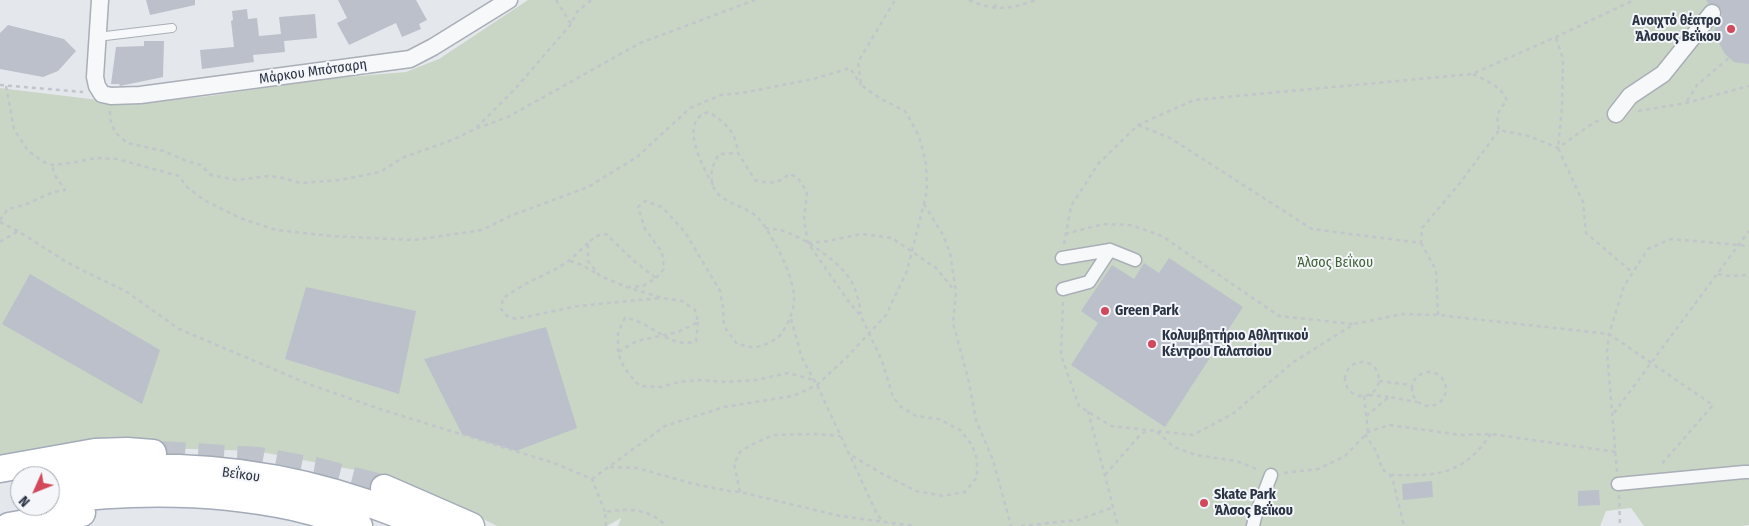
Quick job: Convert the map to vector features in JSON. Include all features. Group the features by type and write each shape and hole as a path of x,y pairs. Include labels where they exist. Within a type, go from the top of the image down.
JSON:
{"main road":[{"path":"0,468 95,452 127,451 172,472"},
{"name":"Βεΐκου","path":"60,477 116,470 241,474 301,484 368,504 425,526"},
{"name":"Βεΐκου","path":"60,500 100,495 172,472 236,497 295,507 359,526"},
{"path":"384,488 471,526"},
{"path":"9,526 90,512 135,508 179,508 262,517 302,526"}],"street":[{"path":"100,0 94,77 97,86 106,95"},
{"name":"Μάρκου Μπότσαρη","path":"106,95 140,95 410,59 509,0"},
{"path":"1616,114 1630,96 1663,74 1712,13"},
{"path":"1063,288 1089,282 1110,250"},
{"path":"1062,258 1110,250 1135,260"},
{"path":"1618,484 1749,472"},
{"path":"1253,526 1271,475"}],"lane":[{"path":"97,37 172,28"}],"path":[{"path":"556,0 571,24"},
{"path":"475,129 514,89 571,24 577,12 591,0"},
{"path":"0,85 106,95 110,119 115,132 126,142 164,151 186,162 201,165 211,174 237,180 269,176 300,183 340,180 380,172 404,157 508,117 640,43 755,0"},
{"path":"861,85 858,62 895,0"},
{"path":"969,0 995,8 1015,8 1036,0"},
{"path":"995,8 996,0"},
{"path":"1062,258 1071,206 1098,164 1138,125 1194,100 1472,74 1634,0"},
{"path":"1556,37 1563,59 1562,106 1558,148 1583,202 1586,233 1633,273"},
{"path":"1686,103 1697,85 1729,58"},
{"path":"6,86 14,130 28,151 44,162 50,164 71,164 96,158 117,159 179,176 187,187 204,200 240,218 276,230 331,236 414,240 482,230 510,216 588,187 637,157 690,108 721,95 742,93 813,79 850,68 861,85 881,99 904,111 919,136 926,164 927,191 907,271 886,315 847,357 817,385 793,396 724,407 665,426 592,480"},
{"path":"1438,316 1436,270 1420,243 1422,228 1460,183 1498,130 1496,120 1498,109 1507,101 1504,94 1498,88 1472,74"},
{"path":"1558,148 1593,123 1616,114 1686,103 1749,86"},
{"path":"849,454 881,473 916,490 943,496 965,492 977,477 977,459 972,445 960,430 939,419 916,416 901,407 893,397 882,361 870,332 861,316 808,243 804,220 807,192 797,177 789,174 781,182 766,183 755,180 738,153 737,141 730,130 709,112 702,114 696,119 692,129 705,172 719,195 756,216 775,243 787,268 794,296 791,318 802,358 817,385 840,436 877,514 883,522"},
{"path":"1138,125 1170,138 1312,229 1420,243"},
{"path":"1498,130 1529,136 1558,148"},
{"path":"713,186 712,166 720,154 738,153"},
{"path":"50,164 65,190 53,192 27,204 8,209 0,221 68,263 127,292 179,329 311,385 386,411 554,463 592,480 605,512 606,526"},
{"path":"627,287 643,286 656,278 664,268 662,252 645,229 638,207 645,201 662,207 685,232 720,291 724,326 737,344 754,348 765,345 779,336 791,318"},
{"path":"924,204 943,235 950,253 956,292 953,323 968,378 976,420 993,460 1011,526"},
{"path":"1065,234 1103,224 1131,225 1162,236 1279,316 1354,324 1403,314 1609,334 1713,405 1648,480"},
{"path":"764,228 780,230 808,243 832,259 848,275 858,297 861,316"},
{"path":"0,242 18,231"},
{"path":"1613,414 1749,231"},
{"path":"656,278 634,261 606,234 596,236 570,260 528,282 503,298 501,309 507,316 516,319 578,306 662,298"},
{"path":"808,243 861,234 892,238 936,268 956,292"},
{"path":"1620,526 1616,452 1607,352 1609,334 1624,286 1648,249 1671,239 1749,246"},
{"path":"588,243 588,261 600,276"},
{"path":"570,260 600,276 627,287 682,302 695,310 698,322 696,341 688,344 661,336 634,319 625,318 618,332 618,352 621,363 630,377 640,386 661,387 679,382 699,380 726,382 756,380 788,373 814,380"},
{"path":"1718,274 1726,276 1749,275"},
{"path":"1063,288 1061,354 1079,406 1111,426 1193,435 1234,412 1292,363 1354,324"},
{"path":"618,352 637,341 678,332 698,322"},
{"path":"1368,395 1376,389 1379,381 1377,370 1369,363 1358,362 1349,367 1345,376 1346,386 1354,394 1364,396 1389,397 1429,406 1439,403 1446,394 1446,383 1439,375 1428,372 1418,376 1412,385 1413,395 1419,403"},
{"path":"1379,381 1412,385"},
{"path":"1364,396 1367,433 1377,453 1382,469 1394,481 1404,526"},
{"path":"1366,416 1389,397"},
{"path":"1088,411 1118,526"},
{"path":"1156,431 1174,447 1196,455 1236,461 1271,475 1318,468 1345,456 1367,433 1389,425 1461,435 1491,434 1616,452"},
{"path":"1105,475 1140,435 1148,430"},
{"path":"740,492 734,464 740,452 751,445 773,435 817,434 840,436"},
{"path":"1390,475 1425,476 1444,472 1462,465 1480,451 1491,434"},
{"path":"609,468 637,468 694,484 740,492 840,516 915,526"},
{"path":"1022,526 1078,520 1114,508"},
{"path":"605,512 625,509 644,512 659,519 666,526"}],"green space":[{"name":"Άλσος Βεΐκου","path":"528,0 1749,0 1749,525 1644,526 1631,508 1606,511 1600,526 618,526 621,518 607,526 497,526 456,505 405,483 360,471 256,451 160,448 0,467 0,88 131,104 210,96 324,79 406,72 439,59"}],"building":[{"path":"146,0 195,0 195,5 150,15"},
{"path":"338,0 416,0 427,20 419,24 421,29 402,37 396,23 349,45 337,23 347,18"},
{"name":"Ανοιχτό θέατρο Άλσους Βεΐκου","path":"1706,0 1749,0 1749,64 1734,62 1725,54 1719,43 1711,42 1712,34 1722,15 1718,5 1709,4"},
{"path":"247,9 248,19 257,18 259,36 281,34 279,17 315,14 317,38 284,41 285,52 253,55 254,62 202,69 200,50 234,47 231,21 233,20 232,11"},
{"path":"8,25 64,39 76,51 58,71 43,77 0,69 0,33"},
{"path":"144,41 164,41 163,77 120,86 119,84 111,84 116,47 144,46"},
{"name":"Κολυμβητήριο Αθλητικού Κέντρου Γαλατσίου","path":"1169,258 1243,307 1165,427 1071,365 1098,323 1081,311 1112,265 1134,279 1144,263 1159,273"},
{"path":"30,274 160,350 142,404 2,324"},
{"path":"306,287 416,311 399,394 285,359"},
{"path":"546,327 577,428 516,451 462,434 424,359"},
{"path":"1432,481 1433,497 1403,500 1402,484"},
{"path":"1599,490 1600,505 1578,506 1578,491"}],"tunnel":[{"path":"159,454 259,460 319,471 384,488"}],"place":[{"name":"Ανοιχτό θέατρο Άλσους Βεΐκου","path":"1731,29"},
{"name":"Green Park","path":"1105,311"},
{"name":"Κολυμβητήριο Αθλητικού Κέντρου Γαλατσίου","path":"1152,344"},
{"name":"Skate Park Άλσος Βεΐκου","path":"1204,503"}]}
